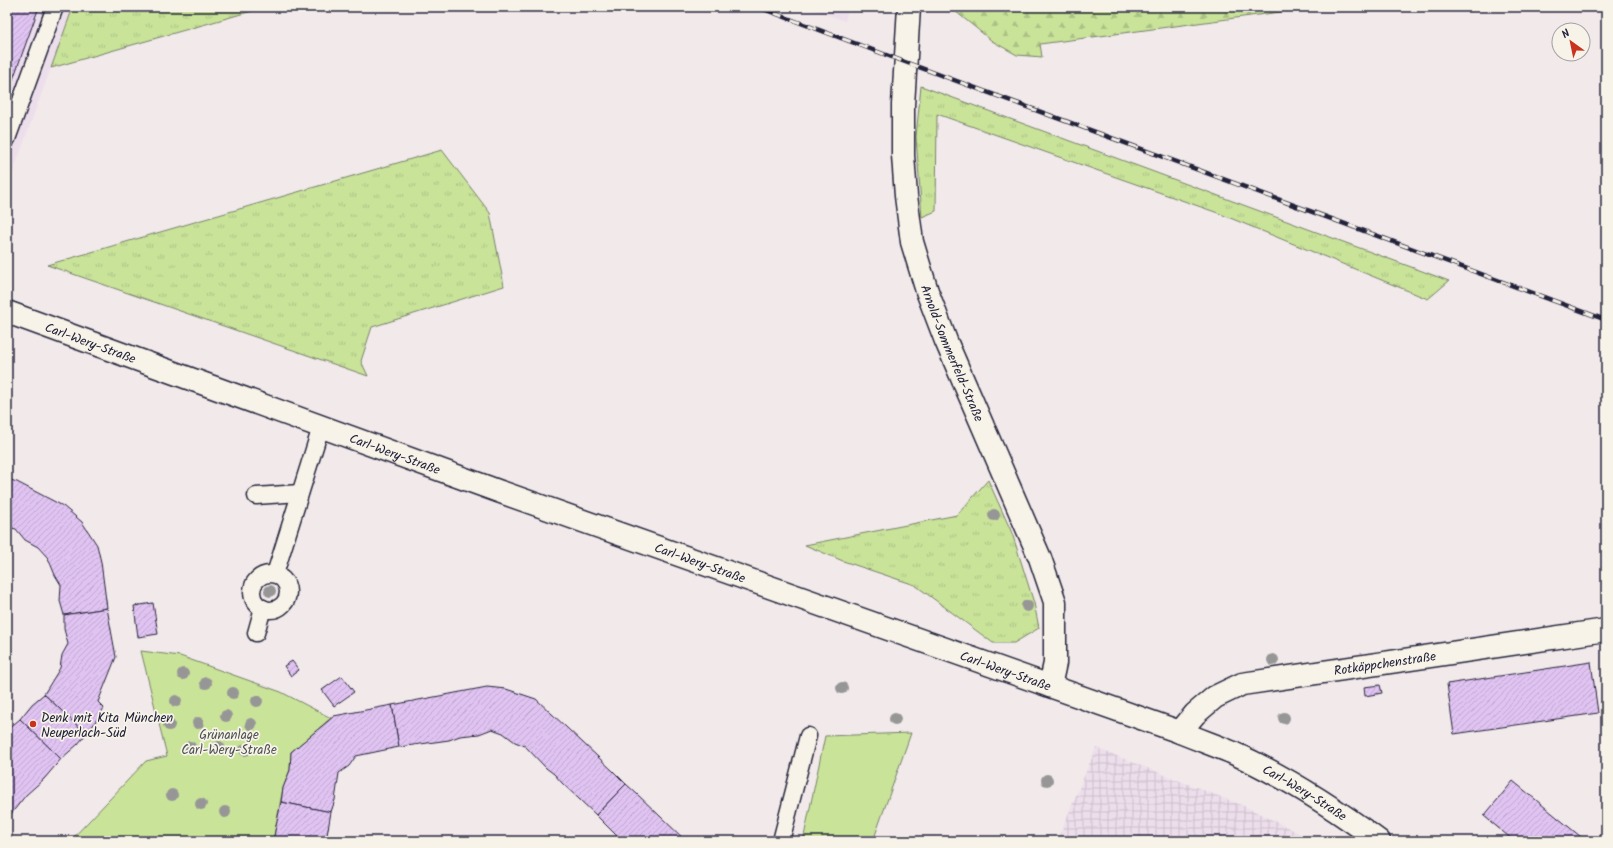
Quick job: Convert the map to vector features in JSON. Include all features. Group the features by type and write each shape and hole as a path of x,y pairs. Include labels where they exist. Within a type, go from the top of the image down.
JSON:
{"main road":[{"name":"Arnold-Sommerfeld-Straße","path":"909,7 903,105 903,155 906,196 912,242 927,291 946,341 1040,558 1055,602 1055,663 1050,686"},
{"name":"Carl-Wery-Straße","path":"7,312 321,427 1180,732 1231,753 1276,775 1331,807 1379,841"},
{"name":"Rotkäppchenstraße","path":"1180,732 1195,714 1215,697 1242,684 1606,630"}],"lane":[{"path":"7,139 55,7"},
{"path":"275,574 321,427"},
{"path":"256,496 300,493"},
{"path":"275,574 282,578 286,583 288,596 281,606 275,609 263,608 257,603 253,596 252,590 254,584 263,575 275,574"},
{"path":"256,633 263,608"},
{"path":"781,841 808,736"}],"shaded area":[{"path":"7,7 73,7 7,188"},
{"path":"806,7 849,7 845,21"},
{"path":"1096,748 1244,806 1297,832 1308,841 1057,841"}],"green space":[{"path":"73,7 266,7 51,68"},
{"path":"950,7 1318,7 1040,44 1042,57 1017,55 992,41"},
{"path":"921,86 1449,281 1428,299 1218,213 937,114 936,211 922,217 916,137"},
{"path":"442,150 490,213 504,286 372,327 361,361 368,376 47,265"},
{"path":"988,480 1012,533 1034,603 1039,628 1014,643 993,643 915,585 843,561 805,545 957,515"},
{"name":"Grünanlage Carl-Wery-Straße","path":"141,651 180,656 281,692 331,718 291,752 290,770 283,788 273,841 70,841 146,761 167,756"},
{"path":"911,733 873,841 803,841 825,736"}],"building":[{"path":"7,7 39,7 7,96"},
{"path":"7,479 17,482 63,506 82,522 97,545 101,562 107,608 64,615 60,601 61,585 48,558 38,547 25,540 16,529 7,527"},
{"path":"153,603 158,634 138,637 134,606"},
{"path":"107,608 116,657 98,702 104,708 86,734 44,694 60,668 62,655 68,644 64,629 64,615"},
{"path":"292,661 299,670 291,676 284,666"},
{"path":"1591,662 1598,713 1454,734 1447,684"},
{"path":"342,676 354,692 334,706 322,690"},
{"path":"1380,685 1382,693 1365,696 1364,687"},
{"path":"487,687 506,689 536,699 626,784 596,815 525,746 515,742 503,733 492,729 479,734 460,736 449,740 399,747 392,705"},
{"path":"44,694 86,734 78,744 61,759 20,719 32,704"},
{"path":"392,705 399,747 356,756 349,766 339,773 335,800 331,812 281,802 283,788 290,770 291,752 334,716"},
{"path":"20,719 61,759 44,779 26,795 7,819 7,730"},
{"path":"1513,781 1586,841 1514,841 1484,816"},
{"path":"626,784 686,841 622,841 596,815"},
{"path":"281,802 331,812 326,841 273,841"}],"railway":[{"path":"758,7 1606,320"}],"place":[{"name":"Denk mit Kita München Neuperlach-Süd","path":"33,724"}]}
